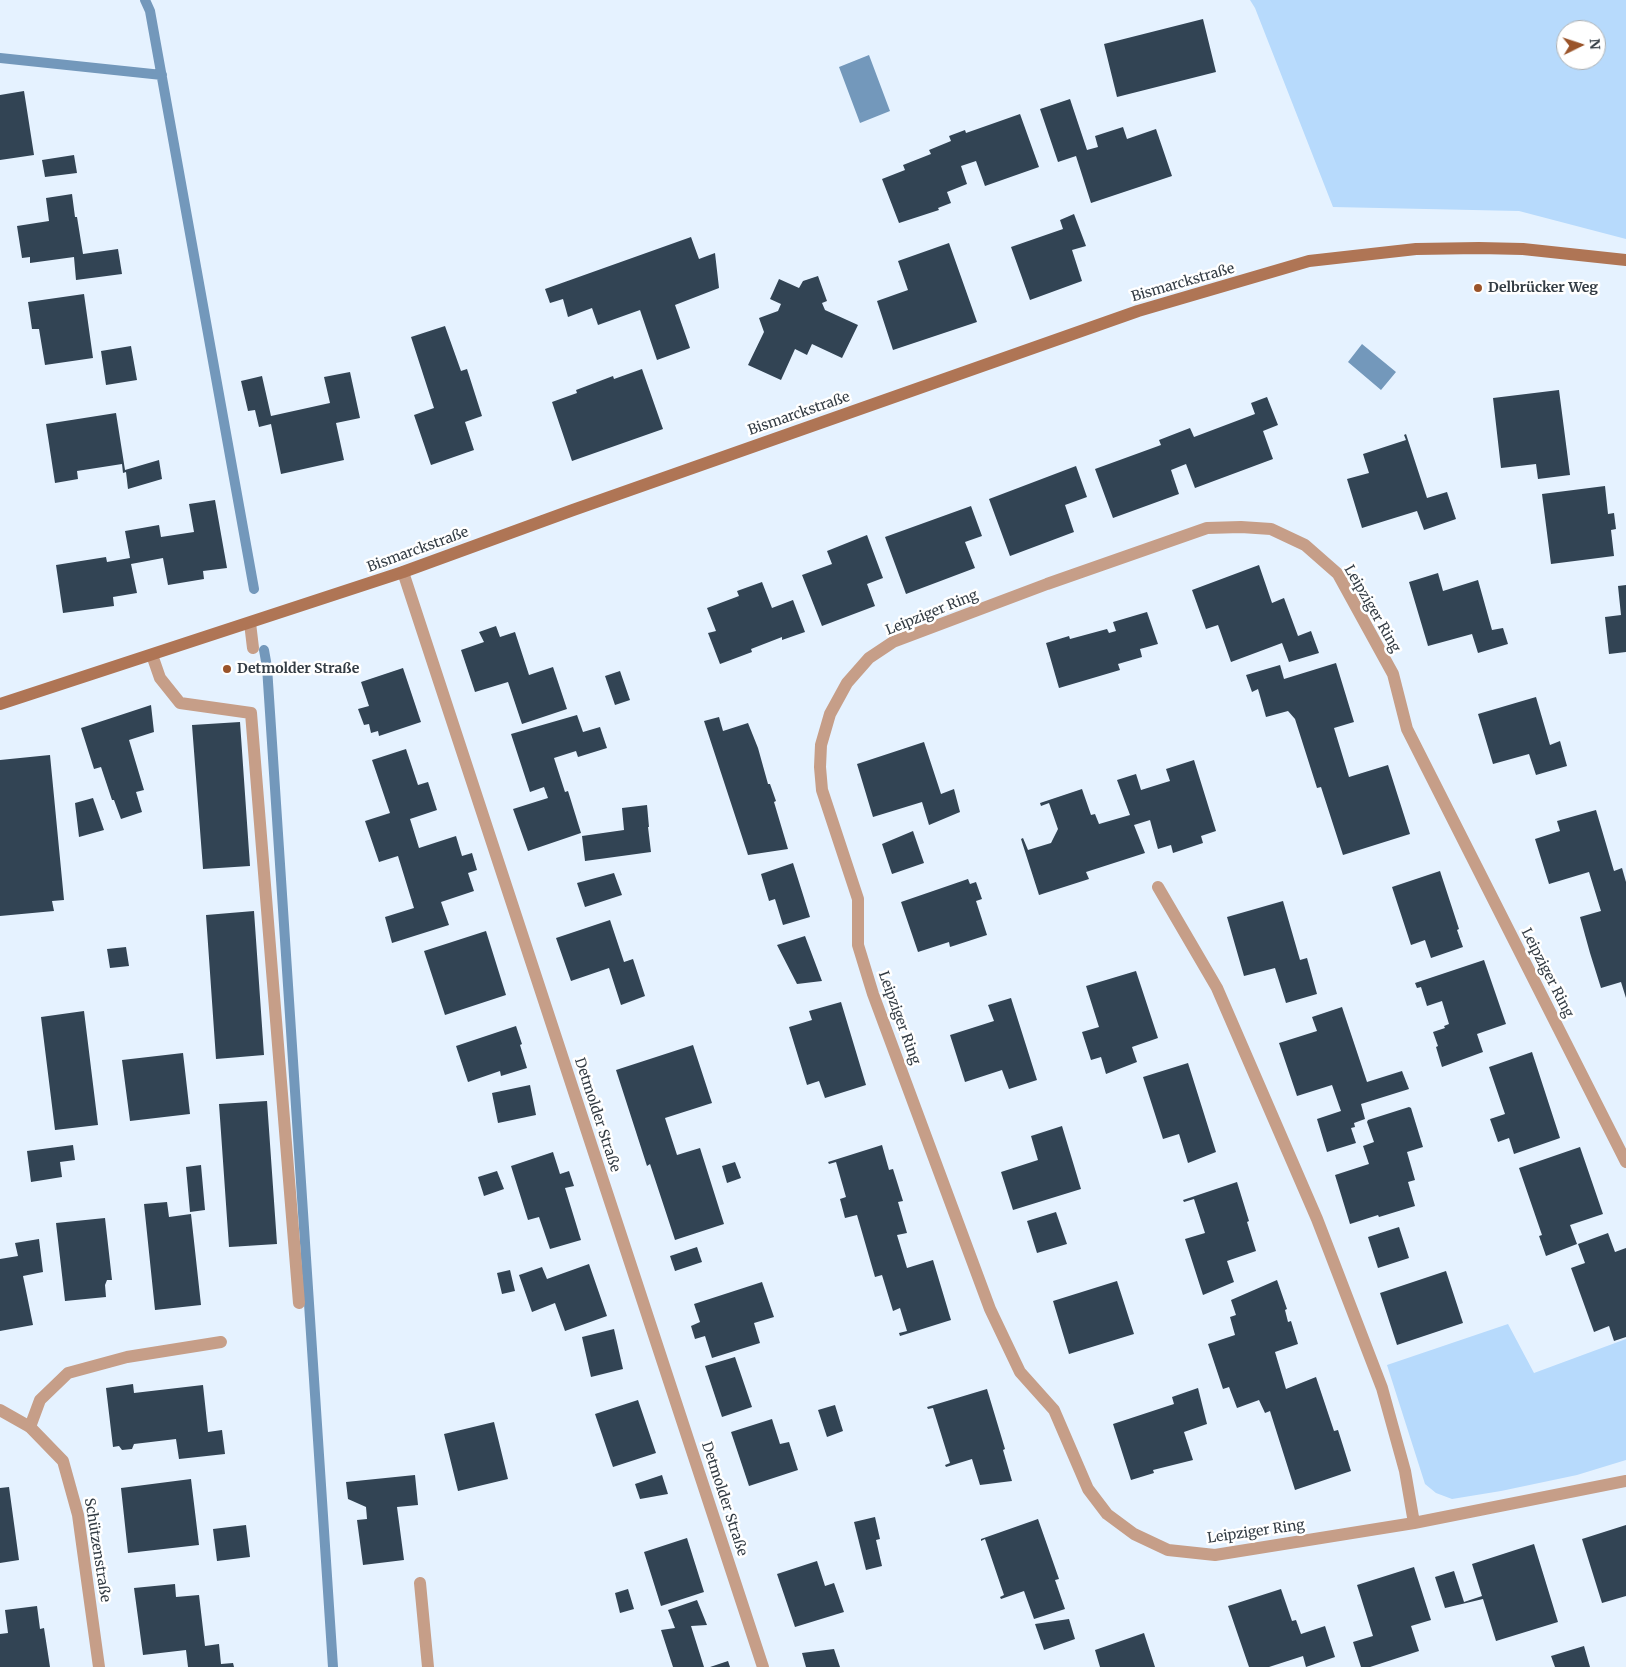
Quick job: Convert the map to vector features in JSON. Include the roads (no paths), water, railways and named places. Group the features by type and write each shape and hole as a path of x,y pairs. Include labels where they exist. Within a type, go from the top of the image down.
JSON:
{"main road":[{"name":"Bismarckstraße","path":"0,704 403,572 573,510 1138,311 1309,261 1416,249 1479,248 1523,249 1626,260"}],"street":[{"name":"Leipziger Ring","path":"1626,1162 1407,729 1392,674 1338,574 1305,545 1271,529 1241,526 1207,528 1047,584 893,642 869,658 846,683 830,714 821,745 820,767 822,790 858,899 858,945 860,953 873,994 990,1309 1020,1372 1054,1410 1088,1489 1107,1514 1134,1534 1168,1550 1191,1554 1215,1555 1414,1523 1626,1481"},
{"name":"Detmolder Straße","path":"403,572 763,1667"},
{"path":"250,623 253,648"},
{"path":"152,655 160,678 180,703 251,713 299,1303"},
{"path":"1158,887 1217,988 1317,1220 1382,1388 1405,1471 1414,1523"},
{"path":"30,1427 40,1400 68,1373 127,1357 221,1342"},
{"name":"Schützenstraße","path":"0,1410 30,1427 63,1461 78,1515 99,1667"},
{"path":"420,1583 428,1667"}],"waterway":[{"path":"145,0 150,11 254,589"},
{"path":"0,58 162,75"},
{"path":"264,650 267,667 333,1667"}],"place":[{"name":"Delbrücker Weg","path":"1478,288"},
{"name":"Detmolder Straße","path":"227,669"}]}
